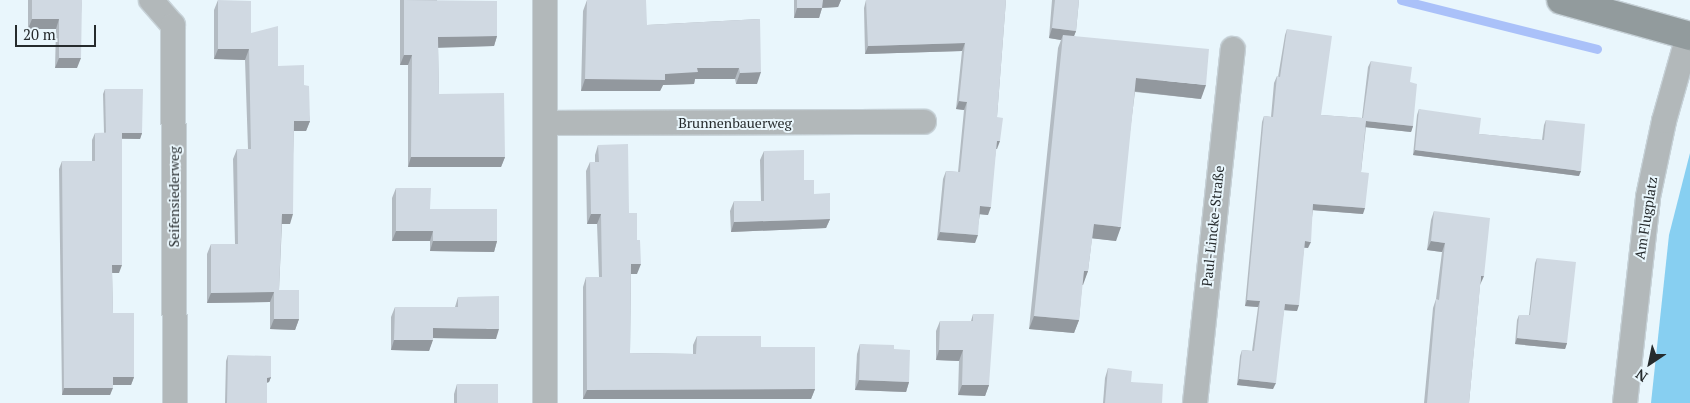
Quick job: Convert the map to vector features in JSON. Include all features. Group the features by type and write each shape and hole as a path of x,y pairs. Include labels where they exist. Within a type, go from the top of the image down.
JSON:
{"main road":[{"path":"1561,0 1689,36"}],"street":[{"name":"Seifensiederweg","path":"151,0 173,25 175,403"},
{"path":"545,403 546,0"},
{"name":"Am Flugplatz","path":"1625,403 1648,197 1664,121 1689,36"},
{"name":"Paul-Lincke-Straße","path":"1195,403 1233,49"},
{"name":"Brunnenbauerweg","path":"547,123 924,122"}],"shaded area":[{"path":"1690,153 1690,403 1651,403 1669,235"}],"building":[{"path":"32,0 82,0 81,58 59,58 59,19 32,19"},
{"path":"218,0 251,1 251,33 278,26 278,66 304,65 304,85 309,86 310,121 294,121 293,214 282,214 279,290 299,290 299,319 274,319 274,292 211,293 211,244 238,244 237,149 251,149 249,49 218,49"},
{"path":"404,0 497,1 497,36 438,37 439,94 504,93 505,157 411,157 412,55 404,55"},
{"path":"587,0 646,0 647,25 760,19 761,72 740,73 739,68 697,68 698,72 665,74 665,80 585,79"},
{"path":"797,0 823,0 822,8 797,8"},
{"path":"866,0 1006,0 997,117 1003,118 1000,141 997,141 991,207 980,206 978,235 940,232 946,171 960,172 967,102 959,101 965,43 868,46"},
{"path":"1055,0 1079,0 1076,31 1052,28"},
{"path":"1287,29 1332,36 1321,115 1363,118 1371,61 1412,67 1410,82 1417,84 1413,126 1366,121 1361,172 1369,173 1365,208 1313,204 1311,242 1305,241 1299,305 1285,304 1276,383 1239,379 1242,350 1254,351 1260,301 1247,300 1264,116 1273,117 1277,76 1280,77"},
{"path":"1063,35 1209,49 1206,85 1136,78 1121,227 1094,224 1088,271 1084,271 1079,320 1034,316"},
{"path":"105,89 143,89 142,133 106,133"},
{"path":"1419,109 1481,118 1479,134 1544,140 1546,120 1585,124 1581,171 1415,150"},
{"path":"122,132 122,265 112,265 113,313 134,313 134,377 113,377 113,388 64,388 62,161 95,161 95,133"},
{"path":"628,144 629,213 637,213 637,240 640,240 641,264 631,264 630,353 696,354 697,336 761,336 761,347 815,347 815,389 587,390 586,277 602,277 601,214 591,214 590,162 599,162 598,145"},
{"path":"804,150 804,180 814,180 814,194 830,193 830,219 734,222 734,201 764,201 764,151"},
{"path":"396,188 431,188 430,209 497,209 497,241 433,241 433,231 396,231"},
{"path":"1434,211 1490,218 1484,276 1481,276 1469,403 1427,403 1436,299 1439,300 1445,243 1431,241"},
{"path":"1537,258 1576,262 1567,343 1517,338 1519,315 1530,315"},
{"path":"499,296 499,329 433,328 433,340 394,340 395,307 458,307 458,297"},
{"path":"973,314 994,314 989,385 962,385 963,350 939,350 940,321 973,321"},
{"path":"860,344 894,345 894,349 910,350 909,382 859,380"},
{"path":"228,355 271,356 271,377 267,378 267,403 227,403"},
{"path":"1108,368 1132,371 1131,382 1163,384 1162,403 1105,403"},
{"path":"457,384 498,384 498,403 457,403"}],"waterway":[{"path":"1401,0 1597,49"}]}
